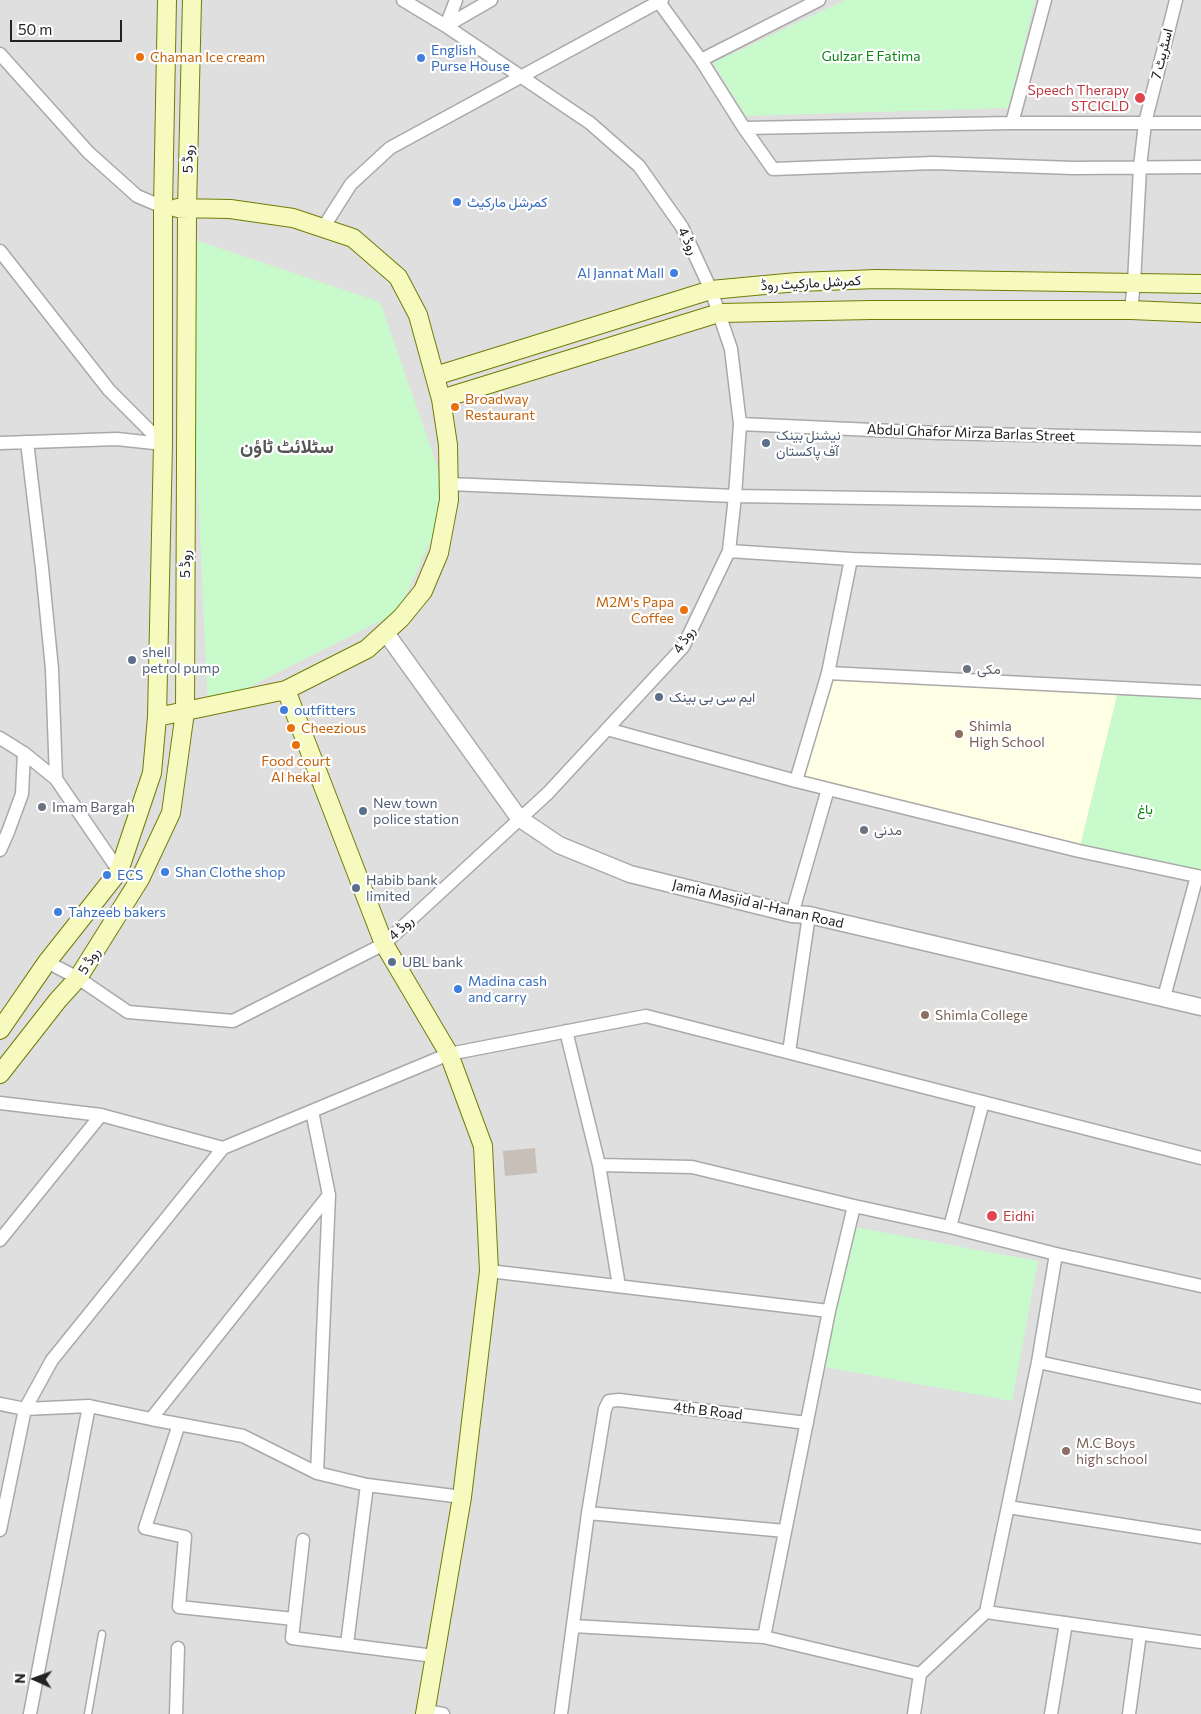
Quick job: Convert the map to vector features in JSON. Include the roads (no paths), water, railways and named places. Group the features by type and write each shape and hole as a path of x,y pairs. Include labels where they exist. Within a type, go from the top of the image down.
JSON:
{"main road":[{"name":"روڈ 5","path":"0,1030 47,962 120,870 152,773 157,717 163,444 163,206 167,0"},
{"name":"روڈ 5","path":"0,1074 58,1000 78,978 140,879 171,813 185,712 187,209 192,0"},
{"path":"157,717 286,690 367,649 401,618 423,591 439,553 449,500 448,444 441,399 418,316 398,277 353,238 293,218 230,209 187,209 163,206"},
{"name":"کمرشل مارکیٹ روڈ","path":"434,376 711,290 797,282 877,279 1201,284"},
{"name":"کمرشل مارکیٹ روڈ","path":"441,399 719,313 870,310 1131,310 1201,313"},
{"path":"286,690 384,944 449,1054 482,1146 489,1271 462,1497 434,1656 431,1713"}],"street":[{"name":"روڈ 4","path":"47,962 78,978 128,1012 233,1021 384,944 548,792 684,647 728,551 735,496 740,424 731,349 711,290 682,227 639,166 590,123 446,26 403,0"},
{"path":"446,26 456,0"},
{"path":"446,26 491,0"},
{"path":"701,60 819,0"},
{"path":"1012,123 1045,0"},
{"name":"اسٹریٹ 7","path":"1131,310 1140,167 1145,123 1176,0"},
{"path":"323,228 351,184 390,148 660,1 701,60 744,128 773,168 933,164 1073,168 1201,167"},
{"path":"0,54 88,152 137,196 163,206"},
{"path":"744,128 1012,123 1201,123"},
{"path":"0,251 110,390 163,444"},
{"name":"Abdul Ghafor Mirza Barlas Street","path":"740,424 939,433 1201,439"},
{"path":"0,443 117,439 163,444"},
{"path":"27,442 52,668 56,779"},
{"path":"449,484 735,496 1201,503"},
{"path":"728,551 850,559 1201,571"},
{"path":"796,781 828,673 850,559"},
{"name":"Jamia Masjid al-Hanan Road","path":"386,633 520,818 559,844 630,874 792,914 809,915 1201,1007"},
{"path":"828,673 1201,692"},
{"path":"608,729 796,781 1079,851 1199,877 1164,997"},
{"path":"0,738 24,753 56,779 120,870"},
{"path":"0,850 22,794 24,753"},
{"path":"792,914 828,789"},
{"path":"789,1052 809,915"},
{"path":"0,1525 25,1409 52,1360 223,1148 449,1054 646,1016 1201,1158"},
{"path":"566,1031 599,1165 619,1286"},
{"path":"950,1226 983,1102"},
{"path":"0,1103 101,1115 223,1148"},
{"path":"312,1111 329,1195 317,1473"},
{"path":"0,1240 101,1115"},
{"path":"599,1165 692,1167 854,1206 950,1226 1056,1254 1201,1286"},
{"path":"151,1419 329,1195"},
{"path":"764,1638 828,1312 854,1206"},
{"path":"914,1714 920,1674 986,1612 1038,1362 1056,1254"},
{"path":"489,1271 828,1312"},
{"path":"1038,1362 1201,1397"},
{"name":"4th B Road","path":"588,1513 606,1409 610,1401 619,1400 807,1423"},
{"path":"0,1404 25,1409 89,1406 243,1436 317,1473 367,1485 462,1497"},
{"path":"30,1714 89,1406"},
{"path":"179,1424 145,1528 185,1538 179,1607 294,1619"},
{"path":"347,1644 367,1485"},
{"path":"1008,1507 1201,1537"},
{"path":"561,1714 588,1513 785,1531"},
{"path":"303,1540 292,1638 434,1656"},
{"path":"986,1612 1201,1642"},
{"path":"1051,1714 1066,1622"},
{"path":"573,1626 764,1638 920,1674"},
{"path":"1129,1714 1140,1634"},
{"path":"176,1714 178,1648"}],"lane":[{"path":"88,1714 102,1634"}],"place":[{"name":"Chaman Ice cream","path":"140,57"},
{"name":"English Purse House","path":"421,58"},
{"name":"Speech Therapy STCICLD","path":"1140,98"},
{"name":"کمرشل مارکیٹ","path":"457,202"},
{"name":"Al Jannat Mall","path":"674,273"},
{"name":"Broadway Restaurant","path":"455,407"},
{"name":"نیشنل بینک آف پاکستان","path":"766,443"},
{"name":"M2M's Papa Coffee","path":"684,610"},
{"name":"shell petrol pump","path":"132,660"},
{"name":"مکی","path":"967,669"},
{"name":"ایم سی بی بینک","path":"659,697"},
{"name":"outfitters","path":"284,710"},
{"name":"Cheezious","path":"291,728"},
{"name":"Shimla High School","path":"959,734"},
{"name":"Food court Al hekal","path":"296,745"},
{"name":"Imam Bargah","path":"42,807"},
{"name":"New town police station","path":"363,811"},
{"name":"مدنی","path":"864,830"},
{"name":"Shan Clothe shop","path":"165,872"},
{"name":"ECS","path":"107,875"},
{"name":"Habib bank limited","path":"356,888"},
{"name":"Tahzeeb bakers","path":"58,912"},
{"name":"UBL bank","path":"392,962"},
{"name":"Madina cash and carry","path":"458,989"},
{"name":"Shimla College","path":"925,1015"},
{"name":"Eidhi","path":"992,1216"},
{"name":"M.C Boys high school","path":"1066,1451"}],"district":[{"name":"سٹلائٹ ٹاؤن","path":"287,447"}],"park label":[{"name":"Gulzar E Fatima","path":"871,56"},
{"name":"باغ","path":"1145,809"}]}
